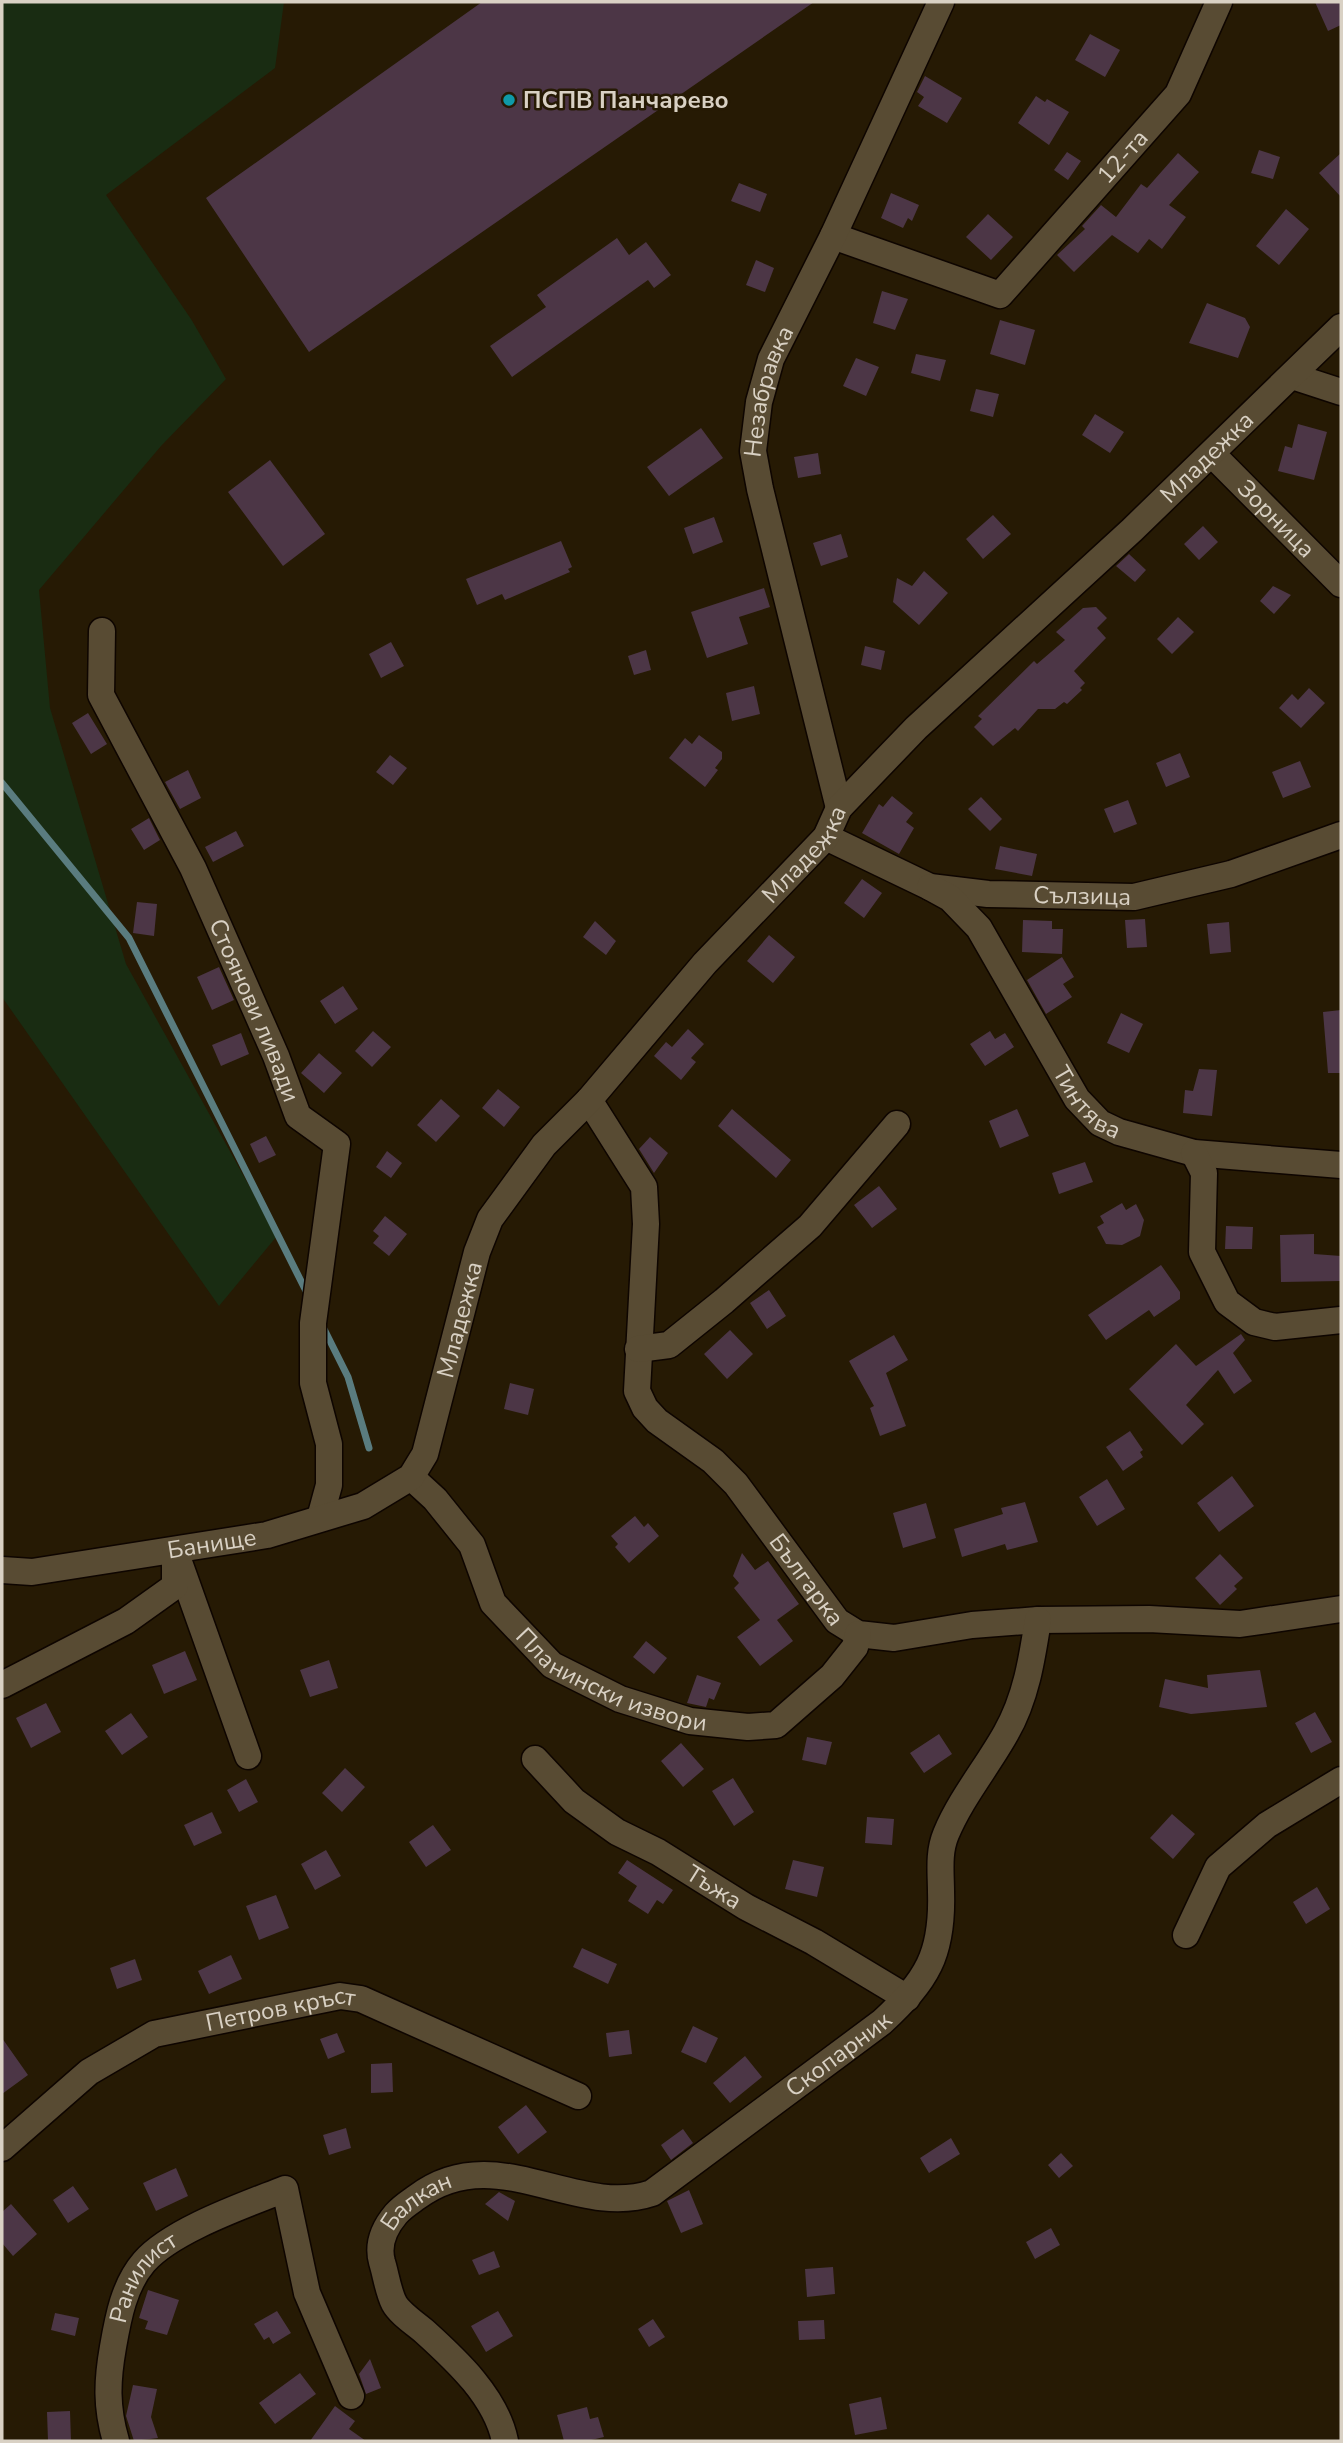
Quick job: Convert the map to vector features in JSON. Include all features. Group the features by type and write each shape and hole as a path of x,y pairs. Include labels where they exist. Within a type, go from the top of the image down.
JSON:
{"street":[{"name":"Незабравка","path":"839,808 753,452 759,402 771,359 833,236 941,2"},
{"name":"12-та","path":"833,236 1000,295 1178,94 1219,2"},
{"name":"Младежка","path":"411,1477 425,1454 477,1252 491,1219 544,1145 589,1100 705,963 826,836 839,808 916,728 1212,454 1341,327"},
{"path":"1292,376 1341,392"},
{"name":"Зорница","path":"1212,454 1341,584"},
{"name":"Стоянови ливади","path":"102,631 101,695 193,868 276,1056 298,1116 337,1144 313,1323 313,1383 329,1444 329,1485 320,1518"},
{"name":"Сълзица","path":"826,836 930,887 988,894 1134,897 1231,874 1341,835"},
{"name":"Тинтява","path":"930,887 950,898 979,928 1088,1113 1119,1132 1194,1153 1341,1165"},
{"name":"Българка","path":"589,1100 644,1187 646,1224 637,1391 645,1408 713,1461 736,1484 837,1621 858,1634 894,1638 972,1625 1038,1620 1149,1619 1240,1624 1341,1609"},
{"path":"638,1349 668,1345 744,1284 810,1226 897,1124"},
{"path":"1194,1153 1204,1173 1202,1252 1227,1302 1254,1322 1275,1327 1341,1320"},
{"name":"Банище","path":"2,1570 32,1572 267,1535 362,1506 411,1477"},
{"name":"Планински извори","path":"411,1477 435,1499 472,1545 493,1603 552,1665 620,1699 690,1721 748,1727 776,1725 832,1676 855,1647 858,1634"},
{"path":"2,1685 127,1621 175,1586 175,1551"},
{"path":"175,1551 248,1756"},
{"name":"Скопарник","path":"622,2199 652,2193 882,2022 907,1998 936,1952 943,1928 941,1854 946,1835 1008,1731 1029,1675 1038,1620"},
{"name":"Тъжа","path":"535,1759 574,1801 617,1832 658,1852 746,1907 814,1942 907,1998"},
{"path":"1186,1936 1218,1867 1267,1825 1341,1780"},
{"name":"Петров кръст","path":"2,2148 89,2071 154,2034 340,1996 361,1999 578,2096"},
{"name":"Балкан","path":"505,2441 502,2426 464,2367 395,2304 380,2256 387,2225 400,2210 429,2188 465,2176 492,2174 622,2199"},
{"name":"Ранилист","path":"116,2441 106,2386 119,2316 133,2279 144,2262 184,2234 230,2211 285,2189 307,2292 351,2396"}],"green space":[{"path":"2,2 284,2 275,68 106,195 191,319 226,379 161,446 39,590 50,708 126,964 277,1236 219,1306 2,997"}],"building":[{"name":"ПСПВ Панчарево","path":"482,2 814,2 309,352 206,198"},
{"path":"1315,2 1341,2 1341,25 1328,31"},
{"path":"1090,34 1120,50 1105,77 1075,60"},
{"path":"925,76 962,98 947,123 918,106 924,97 917,92"},
{"path":"1036,96 1069,112 1049,145 1018,123"},
{"path":"1259,150 1280,157 1273,179 1251,173"},
{"path":"1067,152 1081,161 1068,180 1054,170"},
{"path":"1178,153 1199,172 1169,205 1186,217 1162,249 1149,239 1138,253 1112,235 1074,272 1057,255 1085,229 1082,226 1101,205 1116,217 1141,184 1147,188"},
{"path":"1341,153 1341,197 1319,173"},
{"path":"739,183 767,194 760,212 731,201"},
{"path":"891,193 919,205 912,221 908,218 903,228 881,218"},
{"path":"1286,209 1309,229 1279,265 1256,246"},
{"path":"988,214 1013,237 991,260 966,237"},
{"path":"617,238 629,255 646,242 671,275 654,288 648,280 512,377 490,346 546,307 537,295"},
{"path":"756,260 774,268 765,292 746,285"},
{"path":"882,291 908,299 895,330 873,323"},
{"path":"1207,303 1245,318 1250,327 1238,358 1189,343"},
{"path":"1000,320 1035,330 1025,365 990,354"},
{"path":"916,354 946,360 940,381 911,373"},
{"path":"856,358 879,367 866,396 843,386"},
{"path":"976,389 999,394 993,417 970,411"},
{"path":"1095,414 1124,432 1110,453 1082,435"},
{"path":"1298,424 1327,432 1314,480 1278,471 1285,446 1292,448"},
{"path":"701,428 723,458 669,496 647,467"},
{"path":"818,453 821,474 798,478 794,457"},
{"path":"270,460 325,534 283,566 228,492"},
{"path":"993,515 1011,534 983,559 966,539"},
{"path":"714,517 723,542 693,554 684,528"},
{"path":"1203,526 1218,542 1199,560 1184,544"},
{"path":"841,534 848,557 821,566 813,543"},
{"path":"561,541 572,567 568,569 570,572 505,600 502,594 477,605 466,579"},
{"path":"1129,554 1146,570 1135,582 1116,566"},
{"path":"924,571 948,593 919,625 893,602 897,578 912,586"},
{"path":"1273,586 1291,595 1274,614 1260,601"},
{"path":"764,588 770,607 739,617 748,644 707,658 691,612"},
{"path":"1096,607 1107,618 1097,628 1106,638 1074,671 1085,683 1080,688 1082,690 1067,704 1064,702 1055,709 1038,709 1018,731 1015,728 993,746 974,727 982,719 978,716 1034,661 1037,664 1065,640 1056,632 1083,608"},
{"path":"1178,617 1194,632 1172,654 1157,639"},
{"path":"391,642 404,666 381,678 369,654"},
{"path":"865,646 885,651 881,670 861,665"},
{"path":"646,650 651,670 634,675 628,656"},
{"path":"754,686 760,714 732,721 726,693"},
{"path":"1309,688 1325,703 1301,728 1279,708 1292,694 1298,700"},
{"path":"88,713 107,744 91,754 72,723"},
{"path":"699,735 722,752 722,759 715,768 718,770 705,787 669,758 685,738 692,744"},
{"path":"1180,753 1190,777 1166,787 1156,763"},
{"path":"390,755 407,768 393,785 376,772"},
{"path":"1300,761 1311,787 1283,798 1272,772"},
{"path":"188,770 201,798 180,809 165,782"},
{"path":"892,796 913,813 906,822 914,828 899,854 862,833 879,804 883,807"},
{"path":"981,797 1002,819 990,831 968,809"},
{"path":"1128,800 1137,824 1114,833 1104,809"},
{"path":"149,818 160,840 144,850 131,829"},
{"path":"236,831 244,846 213,862 205,847"},
{"path":"1000,846 1037,854 1032,876 995,869"},
{"path":"862,879 882,893 864,918 844,903"},
{"path":"137,902 157,904 154,936 133,933"},
{"path":"1145,919 1147,947 1127,948 1125,920"},
{"path":"1023,920 1052,921 1052,929 1063,929 1062,954 1022,952"},
{"path":"595,921 616,941 606,955 583,937"},
{"path":"1229,922 1231,952 1210,954 1207,924"},
{"path":"769,935 795,957 773,983 747,961"},
{"path":"1062,957 1074,977 1063,984 1072,997 1046,1014 1027,980"},
{"path":"219,967 234,1000 212,1010 197,977"},
{"path":"343,986 358,1009 335,1024 320,1001"},
{"path":"1341,1010 1341,1073 1328,1073 1323,1012"},
{"path":"1121,1013 1143,1024 1129,1053 1107,1043"},
{"path":"688,1029 704,1044 691,1058 696,1062 681,1080 654,1056 666,1042 672,1047"},
{"path":"373,1031 391,1047 372,1067 355,1051"},
{"path":"990,1031 995,1039 1005,1033 1014,1047 985,1066 970,1044"},
{"path":"241,1033 249,1054 221,1066 212,1045"},
{"path":"319,1053 342,1073 324,1093 301,1073"},
{"path":"1199,1069 1217,1070 1212,1116 1183,1113 1185,1090 1193,1091"},
{"path":"498,1089 520,1107 504,1127 482,1108"},
{"path":"441,1099 460,1116 436,1142 417,1125"},
{"path":"732,1109 791,1160 776,1178 718,1126"},
{"path":"1017,1109 1029,1136 1000,1148 989,1121"},
{"path":"266,1136 276,1155 259,1163 250,1144"},
{"path":"650,1137 668,1153 654,1173 639,1149"},
{"path":"387,1151 402,1163 391,1178 376,1167"},
{"path":"1085,1162 1093,1182 1059,1194 1052,1173"},
{"path":"879,1186 897,1209 872,1228 854,1205"},
{"path":"1122,1203 1126,1210 1136,1204 1144,1220 1140,1236 1122,1245 1106,1244 1097,1227 1104,1223 1100,1216"},
{"path":"385,1216 407,1234 389,1256 373,1243 379,1236 373,1231"},
{"path":"1226,1226 1253,1227 1252,1249 1225,1249"},
{"path":"1314,1234 1314,1254 1341,1256 1341,1281 1281,1282 1280,1235"},
{"path":"1161,1265 1180,1292 1180,1299 1154,1317 1149,1310 1106,1340 1088,1315"},
{"path":"769,1290 786,1316 767,1329 750,1303"},
{"path":"730,1330 753,1354 727,1379 704,1354"},
{"path":"1241,1334 1245,1340 1233,1353 1252,1381 1234,1394 1218,1370 1186,1405 1204,1424 1182,1445 1129,1389 1176,1344 1196,1366"},
{"path":"894,1335 908,1360 886,1373 906,1426 880,1436 870,1408 874,1406 849,1361"},
{"path":"510,1383 534,1389 528,1415 504,1409"},
{"path":"1130,1431 1143,1450 1140,1452 1143,1457 1123,1471 1106,1447"},
{"path":"1232,1476 1254,1506 1219,1532 1197,1503"},
{"path":"1107,1479 1125,1509 1097,1526 1079,1497"},
{"path":"1025,1502 1038,1542 1007,1550 1005,1544 962,1557 954,1529 1003,1514 1001,1508"},
{"path":"926,1503 936,1538 903,1548 893,1513"},
{"path":"635,1516 644,1527 648,1523 659,1536 629,1563 615,1547 618,1544 611,1536"},
{"path":"742,1553 755,1570 768,1561 799,1604 777,1620 793,1641 760,1666 737,1637 760,1620 734,1588 739,1583 733,1576"},
{"path":"1220,1554 1243,1578 1234,1586 1237,1589 1220,1605 1195,1578"},
{"path":"646,1641 667,1658 654,1674 633,1657"},
{"path":"185,1651 197,1680 164,1694 152,1665"},
{"path":"329,1660 338,1688 310,1697 300,1670"},
{"path":"1260,1670 1267,1707 1191,1714 1159,1707 1165,1679 1208,1688 1207,1675"},
{"path":"697,1675 721,1683 714,1700 709,1698 706,1707 687,1703"},
{"path":"46,1703 61,1732 31,1748 16,1718"},
{"path":"1315,1712 1332,1742 1311,1753 1295,1723"},
{"path":"131,1713 148,1737 122,1755 105,1731"},
{"path":"939,1734 952,1754 924,1773 910,1753"},
{"path":"807,1737 832,1742 826,1765 802,1760"},
{"path":"681,1743 704,1769 683,1787 661,1761"},
{"path":"345,1768 365,1787 342,1812 322,1793"},
{"path":"733,1778 754,1812 734,1826 712,1791"},
{"path":"246,1779 258,1802 239,1812 227,1790"},
{"path":"212,1812 222,1833 194,1846 184,1825"},
{"path":"1172,1814 1195,1834 1173,1859 1150,1838"},
{"path":"867,1817 894,1819 892,1845 865,1843"},
{"path":"433,1825 451,1850 426,1867 409,1842"},
{"path":"326,1850 341,1876 315,1890 301,1864"},
{"path":"627,1860 673,1890 663,1904 657,1900 648,1914 628,1901 637,1886 618,1873"},
{"path":"793,1860 824,1867 817,1897 785,1889"},
{"path":"1317,1887 1330,1909 1306,1924 1293,1902"},
{"path":"276,1895 289,1928 259,1940 246,1906"},
{"path":"582,1948 617,1964 608,1984 573,1967"},
{"path":"231,1955 242,1979 209,1994 198,1971"},
{"path":"135,1959 142,1980 117,1989 110,1968"},
{"path":"693,2026 718,2038 706,2063 681,2052"},
{"path":"629,2030 632,2054 609,2057 606,2033"},
{"path":"337,2033 345,2052 328,2059 320,2039"},
{"path":"2,2038 28,2075 2,2094"},
{"path":"745,2056 762,2077 730,2103 713,2083"},
{"path":"392,2063 393,2092 371,2093 371,2064"},
{"path":"526,2105 547,2132 518,2154 498,2127"},
{"path":"346,2128 351,2148 329,2155 323,2135"},
{"path":"683,2129 693,2143 671,2160 661,2145"},
{"path":"951,2138 960,2154 929,2173 920,2158"},
{"path":"1061,2153 1073,2166 1059,2178 1048,2165"},
{"path":"176,2168 188,2196 156,2211 143,2183"},
{"path":"73,2186 89,2209 68,2223 53,2200"},
{"path":"689,2190 703,2224 681,2233 667,2201"},
{"path":"499,2192 515,2201 508,2221 485,2204"},
{"path":"11,2204 37,2234 13,2256 2,2243 2,2212"},
{"path":"1051,2228 1060,2245 1035,2259 1026,2242"},
{"path":"494,2251 500,2267 479,2275 472,2260"},
{"path":"833,2267 835,2294 807,2297 805,2269"},
{"path":"148,2290 179,2300 167,2335 145,2329 148,2321 139,2318"},
{"path":"277,2311 291,2333 273,2344 269,2337 264,2340 254,2324"},
{"path":"498,2311 513,2336 486,2352 471,2326"},
{"path":"55,2313 79,2318 75,2336 51,2330"},
{"path":"653,2319 665,2337 649,2347 638,2329"},
{"path":"824,2320 825,2339 799,2340 798,2321"},
{"path":"370,2359 381,2388 366,2394 359,2374"},
{"path":"300,2373 316,2394 275,2424 259,2403"},
{"path":"133,2385 157,2389 151,2417 158,2438 134,2441 126,2416"},
{"path":"881,2397 887,2429 855,2435 849,2404"},
{"path":"335,2406 355,2421 349,2429 366,2441 310,2441"},
{"path":"587,2407 590,2419 598,2417 604,2437 587,2441 564,2441 557,2415"},
{"path":"70,2411 71,2441 48,2441 47,2412"}],"waterway":[{"path":"2,783 129,938 308,1295"},
{"path":"322,1325 348,1377 369,1448"}],"place":[{"name":"ПСПВ Панчарево","path":"509,100"}]}
